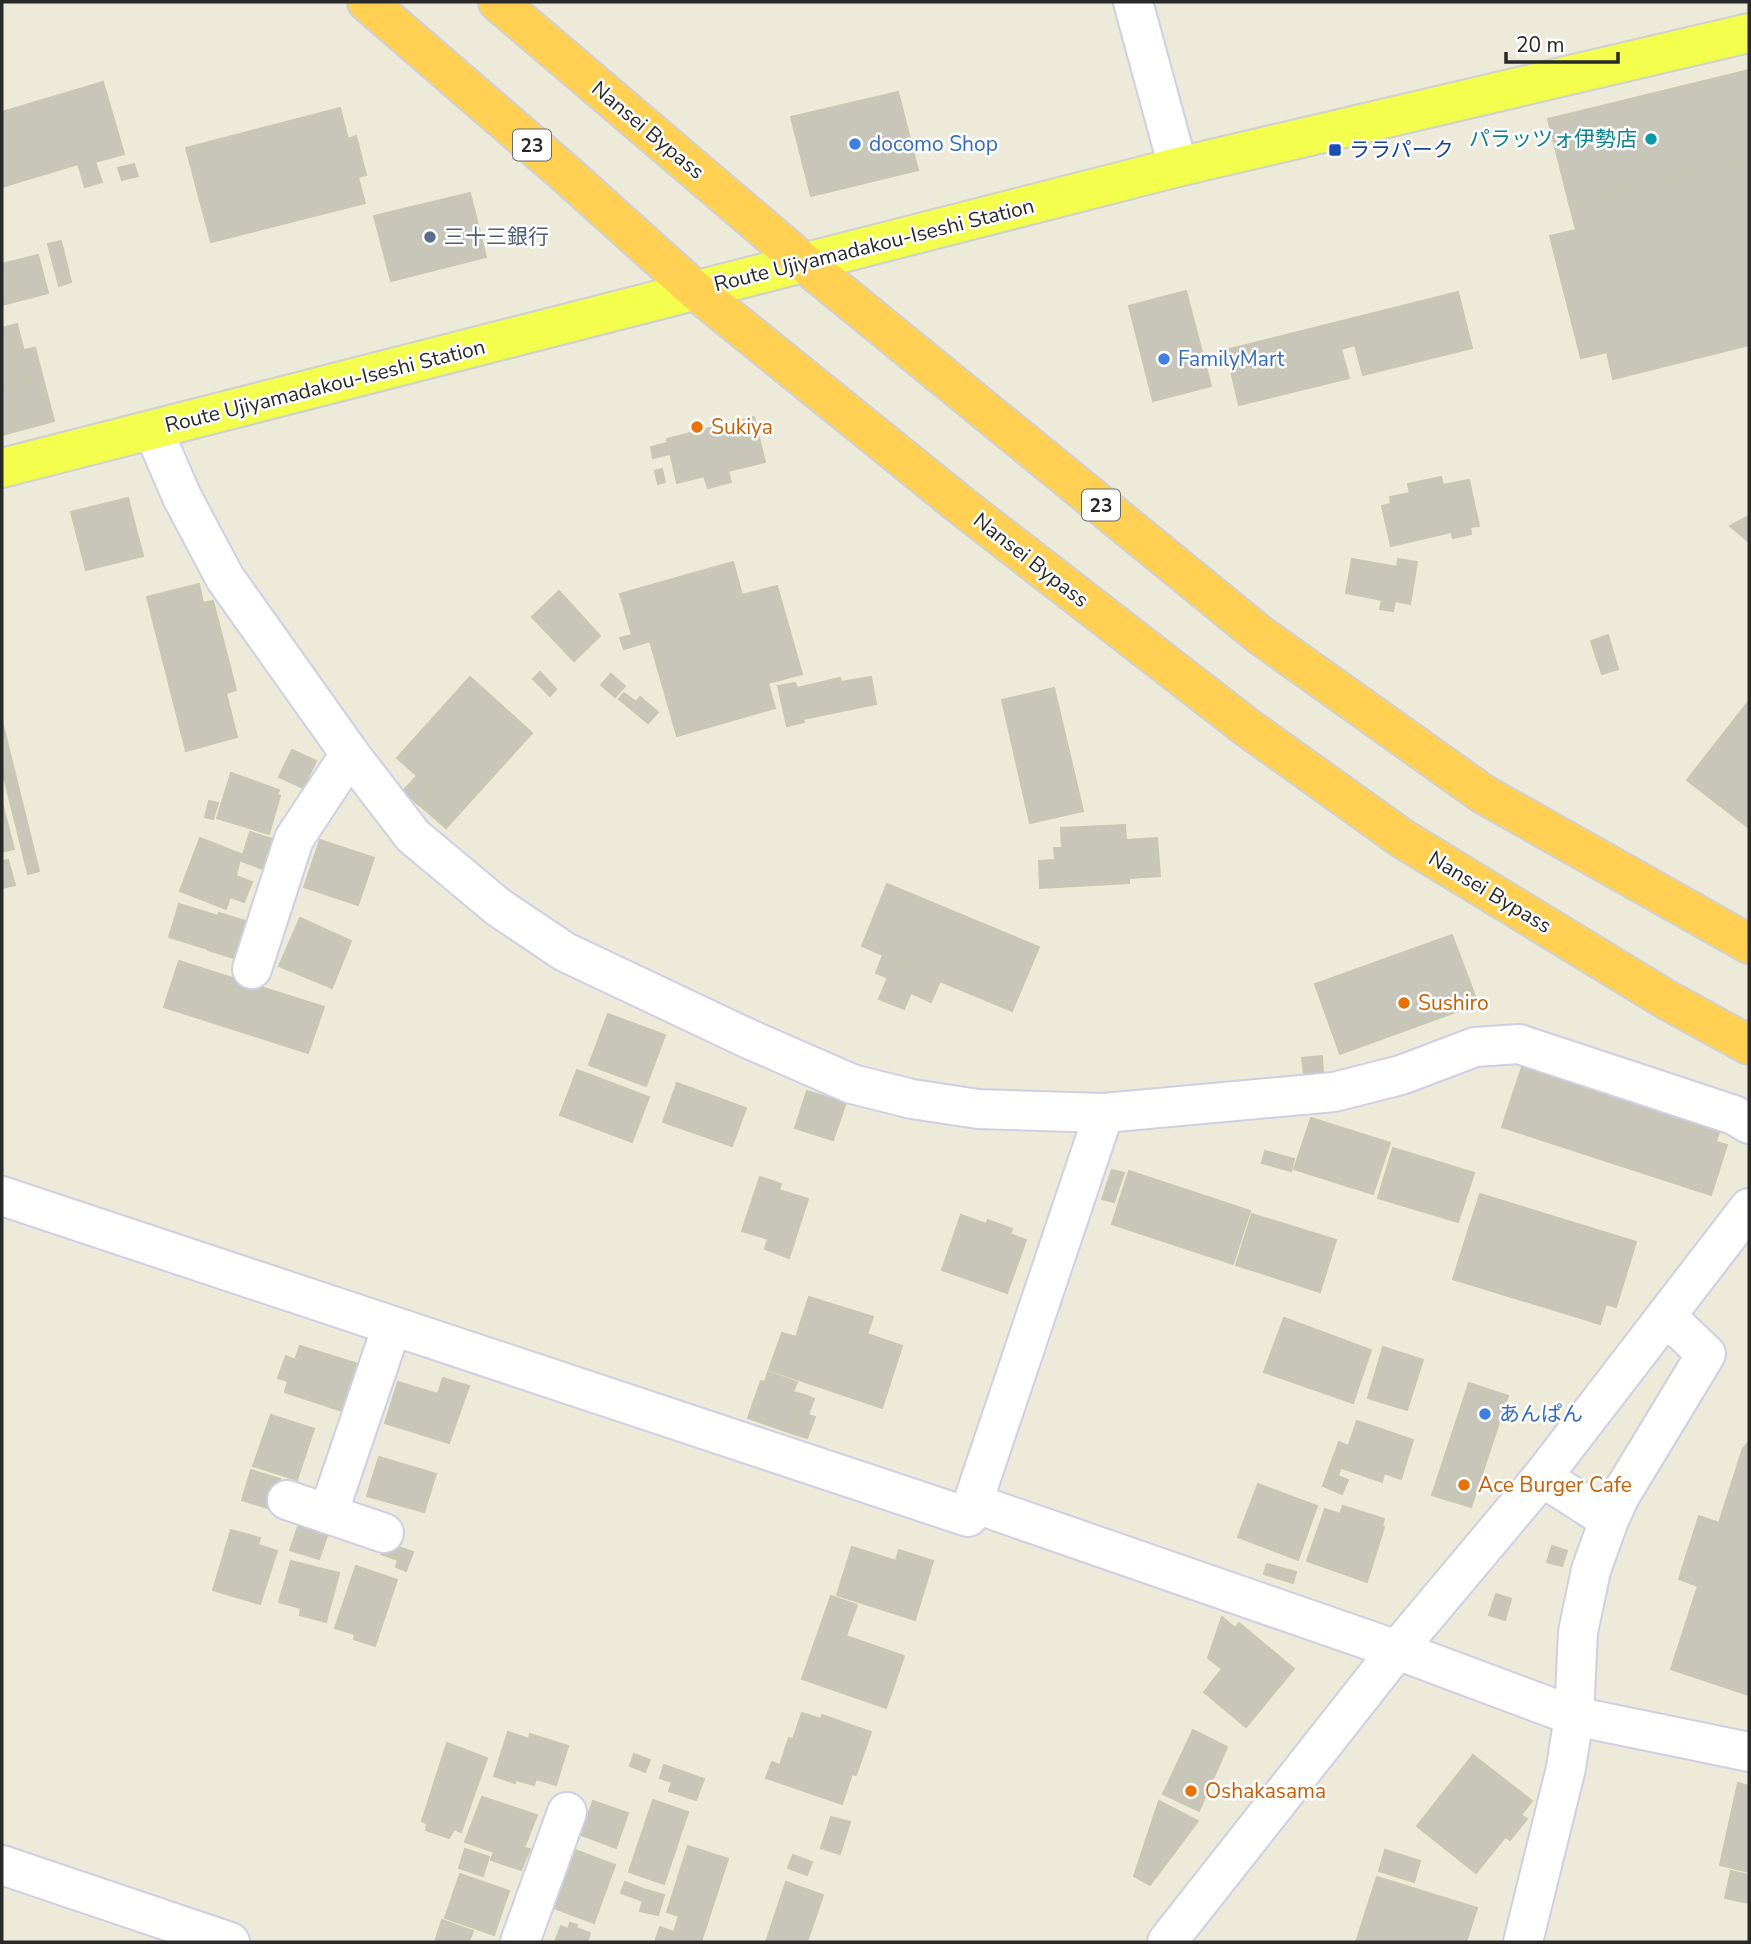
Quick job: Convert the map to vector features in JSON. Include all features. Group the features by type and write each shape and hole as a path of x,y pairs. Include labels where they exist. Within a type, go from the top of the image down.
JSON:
{"highway":[{"name":"Nansei Bypass","path":"367,2 566,174 696,291 963,507 1259,736 1403,839 1667,1000 1749,1045"},
{"name":"Nansei Bypass","path":"498,2 803,262 1260,635 1483,794 1749,944"}],"main road":[{"name":"Route Ujiyamadakou-Iseshi Station","path":"2,468 1178,167 1749,33"}],"street":[{"path":"1133,2 1178,167"},
{"path":"153,430 182,497 225,578 350,754 413,836 498,907 565,952 749,1039 852,1084 912,1099 978,1109 1104,1113 1334,1092 1401,1075 1475,1047 1519,1044 1734,1115 1749,1124"},
{"path":"252,969 294,839 350,754"},
{"path":"2,1196 968,1517 1104,1113"},
{"path":"1167,1942 1397,1650 1542,1477 1749,1208"},
{"path":"1523,1942 1566,1768 1574,1716 1578,1632 1591,1570 1608,1520 1620,1496 1706,1354 1666,1316"},
{"path":"328,1514 392,1326"},
{"path":"1542,1477 1608,1520"},
{"path":"287,1500 384,1533"},
{"path":"973,1503 1397,1650 1574,1716 1749,1752"},
{"path":"520,1942 567,1812"},
{"path":"2,1865 230,1942"}],"building":[{"name":"パラッツォ伊勢店","path":"1749,70 1749,159 1569,203 1548,119"},
{"path":"103,82 124,154 95,162 102,182 85,187 78,164 2,187 2,112"},
{"name":"docomo Shop","path":"898,92 918,170 811,196 791,117"},
{"path":"340,108 348,139 356,136 366,175 358,177 365,203 211,242 186,148"},
{"path":"1749,159 1749,345 1613,379 1607,352 1581,358 1550,236 1576,230 1569,203"},
{"path":"134,164 138,176 122,180 118,168"},
{"name":"三十三銀行","path":"470,193 486,257 391,281 374,216"},
{"path":"61,241 71,282 59,286 48,244"},
{"path":"38,255 48,293 2,305 2,264"},
{"path":"1186,291 1211,386 1153,401 1129,306"},
{"path":"1458,292 1472,348 1363,375 1355,345 1341,349 1349,378 1239,405 1226,350"},
{"path":"17,324 31,380 2,388 2,328"},
{"path":"35,348 54,421 2,435 2,388 31,380 23,350"},
{"path":"754,417 765,462 728,471 731,482 708,488 704,476 677,483 667,439"},
{"path":"667,443 670,454 653,458 651,447"},
{"path":"662,469 665,482 658,484 655,471"},
{"path":"1441,477 1443,485 1469,480 1479,526 1470,527 1471,534 1453,538 1451,532 1391,546 1382,506 1391,504 1390,497 1410,493 1408,484"},
{"path":"128,498 143,556 86,570 71,512"},
{"path":"1749,516 1749,542 1730,526"},
{"path":"1352,559 1397,567 1398,559 1417,562 1410,604 1395,601 1393,611 1380,609 1382,600 1346,593"},
{"path":"733,562 742,595 777,586 802,674 768,683 775,708 677,736 650,641 624,649 620,638 632,635 620,594"},
{"path":"199,584 203,603 213,601 236,690 226,693 237,737 186,751 147,597"},
{"path":"559,591 600,636 574,661 532,617"},
{"path":"1608,635 1618,669 1602,674 1591,641"},
{"path":"540,672 556,689 550,696 533,679"},
{"path":"611,674 625,686 615,697 601,685"},
{"path":"470,677 532,733 446,828 417,803 431,788 397,758"},
{"path":"871,677 876,704 803,719 804,722 787,726 778,686 795,683 797,688 840,678 841,682"},
{"path":"1054,688 1083,811 1030,823 1002,700"},
{"path":"624,693 636,702 640,697 658,712 648,723 619,699"},
{"path":"1749,701 1749,828 1687,780"},
{"path":"2,721 39,871 28,874 2,769"},
{"path":"292,750 316,761 303,788 279,777"},
{"path":"231,773 279,790 277,795 280,796 269,834 217,818"},
{"path":"417,776 431,788 417,803 403,791"},
{"path":"209,801 218,803 213,819 205,817"},
{"path":"2,803 14,849 2,852"},
{"path":"1125,825 1126,840 1157,838 1160,876 1129,878 1129,883 1040,888 1039,861 1055,860 1054,848 1062,848 1061,828"},
{"path":"250,832 272,839 263,869 241,861"},
{"path":"200,838 241,854 236,876 252,882 244,902 230,897 226,909 180,891"},
{"path":"320,840 374,858 358,905 304,887"},
{"path":"8,860 15,885 2,888 2,861"},
{"path":"887,884 1039,947 1012,1011 940,981 931,1002 911,993 920,971 895,960 888,978 876,973 883,955 862,946"},
{"path":"179,904 218,916 208,949 169,937"},
{"path":"219,913 245,921 234,958 208,950"},
{"path":"300,918 351,941 332,988 279,966"},
{"path":"1452,935 1478,1004 1340,1054 1315,984"},
{"path":"895,960 920,971 904,1009 879,999"},
{"path":"179,961 324,1007 308,1053 164,1007"},
{"path":"608,1014 665,1035 646,1086 589,1065"},
{"path":"1322,1056 1323,1074 1304,1075 1302,1058"},
{"path":"1523,1064 1720,1128 1716,1142 1727,1145 1711,1195 1502,1127"},
{"path":"577,1070 649,1097 632,1142 560,1115"},
{"path":"677,1083 746,1108 732,1146 663,1122"},
{"path":"807,1091 846,1103 833,1140 795,1128"},
{"path":"1311,1118 1390,1143 1373,1194 1294,1169"},
{"path":"1393,1148 1474,1173 1458,1222 1378,1198"},
{"path":"1265,1151 1294,1159 1291,1171 1262,1163"},
{"path":"1112,1170 1124,1173 1114,1202 1102,1199"},
{"path":"1129,1171 1250,1211 1233,1264 1112,1224"},
{"path":"760,1177 781,1184 779,1190 808,1199 789,1258 765,1249 768,1239 742,1231"},
{"path":"1480,1194 1636,1242 1616,1307 1606,1304 1600,1324 1453,1279"},
{"path":"1252,1214 1336,1240 1320,1292 1236,1265"},
{"path":"961,1215 986,1224 988,1220 1012,1229 1010,1234 1026,1240 1007,1293 942,1270"},
{"path":"809,1297 873,1317 867,1334 902,1346 882,1408 769,1370 782,1333 796,1337"},
{"path":"1284,1318 1371,1350 1353,1403 1264,1372"},
{"path":"300,1346 358,1364 342,1411 285,1392 288,1381 278,1378 286,1356 295,1360"},
{"path":"1383,1347 1423,1360 1407,1410 1368,1398"},
{"path":"768,1372 797,1382 793,1392 804,1395 791,1433 748,1418 761,1381 765,1382"},
{"path":"443,1378 469,1386 449,1443 385,1423 398,1382 438,1394"},
{"path":"1469,1383 1508,1396 1471,1507 1432,1495"},
{"path":"804,1395 814,1399 808,1415 815,1417 807,1438 791,1433"},
{"path":"271,1415 314,1429 297,1480 253,1466"},
{"path":"1357,1421 1413,1440 1401,1479 1384,1473 1382,1482 1341,1468"},
{"path":"1339,1442 1348,1446 1338,1476 1348,1480 1342,1494 1323,1486"},
{"path":"1748,1443 1749,1695 1671,1669 1698,1586 1679,1579 1699,1516 1719,1523 1743,1448"},
{"path":"379,1457 436,1474 424,1512 367,1496"},
{"path":"251,1470 280,1479 271,1509 242,1500"},
{"path":"1258,1484 1317,1506 1298,1560 1238,1537"},
{"path":"1343,1506 1384,1519 1367,1582 1307,1561 1325,1509 1340,1514"},
{"path":"299,1524 328,1533 319,1559 290,1550"},
{"path":"231,1530 260,1538 258,1545 277,1551 260,1604 213,1590"},
{"path":"385,1542 413,1552 406,1571 396,1567 398,1560 381,1554"},
{"path":"1552,1546 1567,1551 1562,1566 1547,1562"},
{"path":"852,1547 896,1561 899,1550 933,1561 915,1620 837,1595"},
{"path":"291,1561 339,1573 326,1622 300,1615 301,1608 279,1602"},
{"path":"1267,1564 1296,1572 1293,1583 1264,1574"},
{"path":"356,1566 397,1580 375,1646 354,1639 355,1634 335,1628"},
{"path":"1496,1594 1511,1599 1505,1620 1489,1615"},
{"path":"831,1596 857,1605 846,1636 904,1656 886,1708 802,1679"},
{"path":"1222,1617 1235,1628 1239,1623 1294,1669 1246,1727 1204,1692 1222,1669 1208,1658"},
{"path":"802,1713 821,1719 822,1715 871,1732 856,1775 852,1774 842,1804 766,1778 772,1762 780,1765 789,1738 793,1739"},
{"path":"1193,1730 1227,1747 1199,1811 1163,1794"},
{"path":"508,1732 529,1739 530,1734 568,1746 556,1785 536,1779 534,1785 516,1780 515,1783 494,1776"},
{"path":"447,1743 487,1758 461,1832 454,1829 449,1838 426,1830 427,1824 422,1821"},
{"path":"634,1754 650,1760 645,1772 630,1766"},
{"path":"1473,1755 1532,1801 1521,1815 1527,1819 1510,1840 1505,1837 1476,1873 1417,1826"},
{"path":"664,1765 704,1779 696,1800 669,1791 672,1782 660,1778"},
{"path":"1738,1783 1749,1786 1749,1872 1720,1865"},
{"path":"482,1797 537,1815 524,1848 530,1849 521,1870 491,1860 494,1852 465,1842"},
{"path":"653,1800 688,1812 664,1884 629,1872"},
{"path":"593,1801 628,1813 616,1848 581,1835"},
{"path":"1159,1801 1198,1821 1150,1885 1134,1876"},
{"path":"831,1817 850,1822 840,1854 821,1848"},
{"path":"688,1846 728,1859 701,1942 655,1942 660,1927 674,1932 679,1916 667,1912"},
{"path":"465,1849 489,1857 483,1876 459,1868"},
{"path":"575,1850 615,1865 594,1923 554,1908"},
{"path":"1385,1850 1420,1861 1414,1882 1379,1871"},
{"path":"793,1855 812,1862 807,1875 788,1868"},
{"path":"1731,1871 1749,1875 1749,1903 1725,1898"},
{"path":"460,1874 509,1891 494,1935 445,1918"},
{"path":"1377,1877 1477,1908 1466,1942 1356,1942"},
{"path":"625,1882 646,1890 643,1901 621,1893"},
{"path":"786,1882 823,1895 807,1942 766,1942"},
{"path":"646,1890 664,1895 658,1915 640,1911"},
{"path":"442,1920 473,1931 469,1941 473,1942 435,1942"},
{"path":"570,1923 590,1933 587,1942 555,1942 561,1926 568,1929"}],"place":[{"name":"パラッツォ伊勢店","path":"1651,139"},
{"name":"docomo Shop","path":"855,144"},
{"name":"ララパーク","path":"1335,150"},
{"name":"三十三銀行","path":"430,237"},
{"name":"FamilyMart","path":"1164,359"},
{"name":"Sukiya","path":"697,427"},
{"name":"Sushiro","path":"1404,1003"},
{"name":"あんぱん","path":"1485,1414"},
{"name":"Ace Burger Cafe","path":"1464,1485"},
{"name":"Oshakasama","path":"1191,1791"}]}
